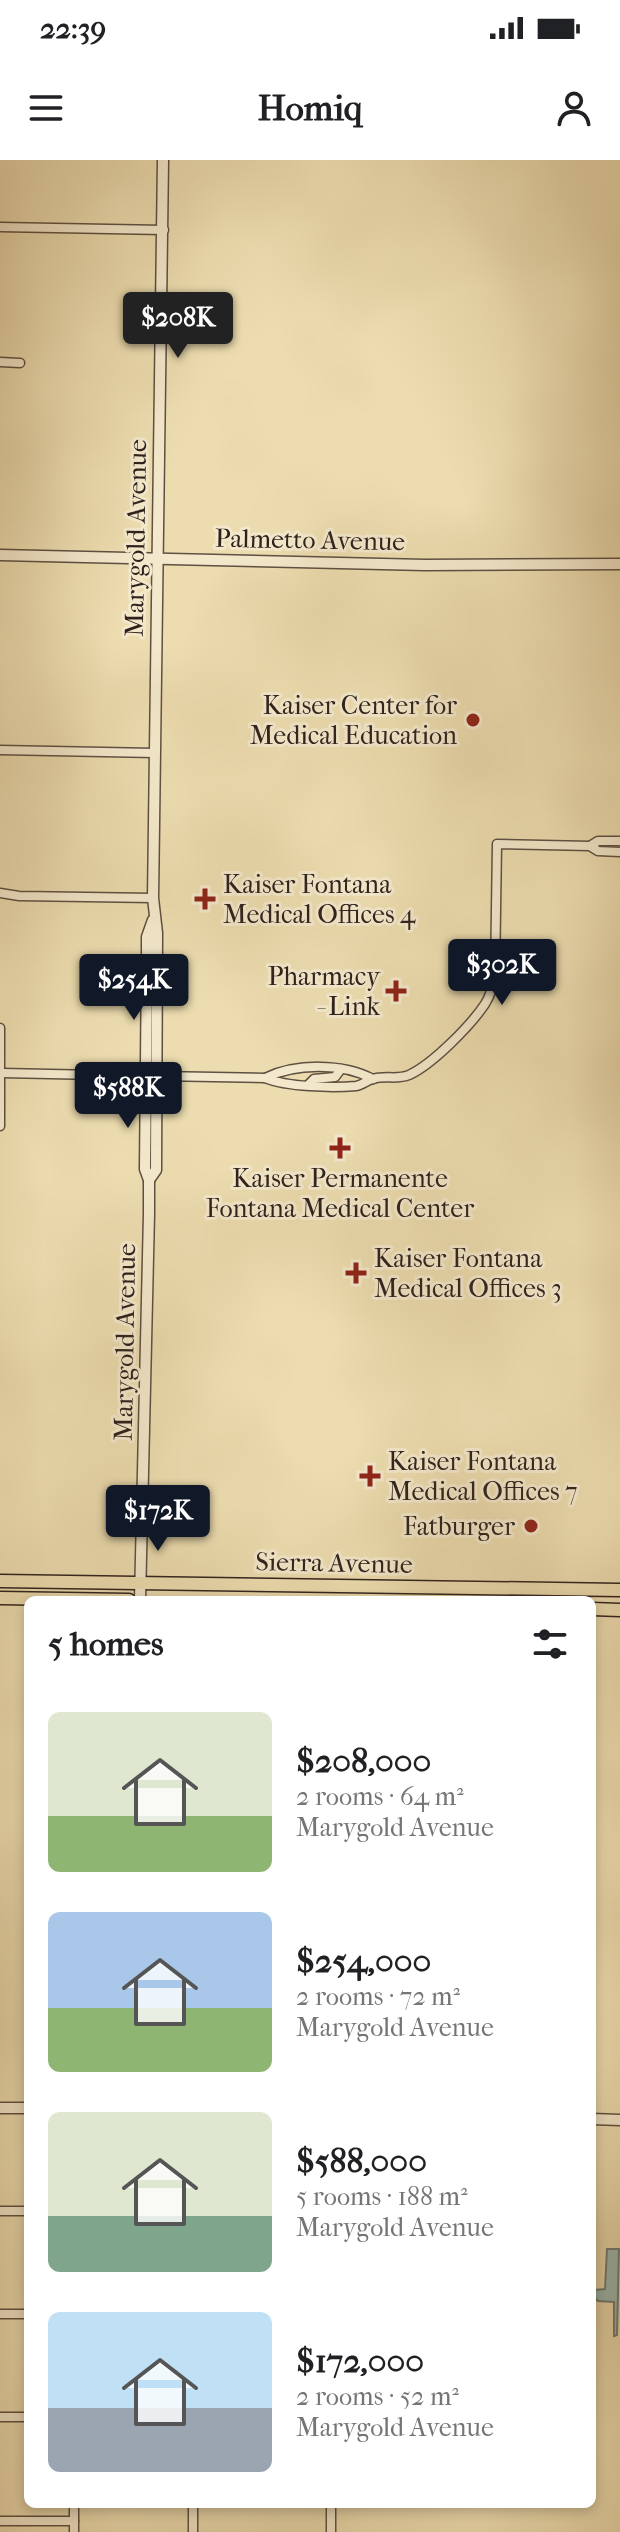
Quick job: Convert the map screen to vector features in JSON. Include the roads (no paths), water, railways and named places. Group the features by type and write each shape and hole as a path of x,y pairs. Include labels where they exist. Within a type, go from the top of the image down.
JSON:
{"main road":[{"name":"Sierra Avenue","path":"0,1581 620,1590"},
{"path":"0,1598 24,1598"},
{"path":"596,1609 620,1610"}],"street":[{"name":"Marygold Avenue","path":"158,1076 157,933 153,898 163,160"},
{"path":"0,227 164,230"},
{"path":"0,362 20,363"},
{"name":"Palmetto Avenue","path":"0,555 425,565 620,564"},
{"path":"0,750 155,753"},
{"path":"590,846 598,841 620,841"},
{"path":"265,1078 308,1085 360,1086 373,1079 399,1078 417,1070 457,1035 491,994 495,975 497,844 590,846 598,851 620,852"},
{"path":"0,893 153,898"},
{"name":"Marygold Avenue","path":"140,1596 149,1180 145,1169 147,937 154,917"},
{"path":"147,956 152,976 151,1053 158,1076 151,1104 149,1180"},
{"path":"0,1028 0,1126"},
{"path":"158,1076 265,1078 299,1068 341,1069 360,1072 373,1079"},
{"path":"308,1085 314,1079 335,1077 341,1069"},
{"path":"2,1073 146,1076"},
{"path":"0,2108 24,2108"},
{"path":"596,2119 620,2120"},
{"path":"0,2211 24,2211"},
{"path":"0,2314 24,2314"},
{"path":"0,2417 24,2417"},
{"path":"74,2508 74,2532"},
{"path":"193,2508 193,2532"},
{"path":"331,2508 331,2532"},
{"path":"0,2521 74,2521"}],"water":[{"path":"607,2249 619,2249 617,2335 614,2336 614,2302 596,2299 596,2290 605,2289"}],"place":[{"name":"Kaiser Center for Medical Education","path":"473,720"},
{"name":"Kaiser Fontana Medical Offices 4","path":"205,899"},
{"name":"Pharmacy - Link","path":"396,991"},
{"name":"Kaiser Permanente Fontana Medical Center","path":"340,1148"},
{"name":"Kaiser Fontana Medical Offices 3","path":"356,1273"},
{"name":"Kaiser Fontana Medical Offices 7","path":"370,1476"},
{"name":"Fatburger","path":"531,1526"}]}
